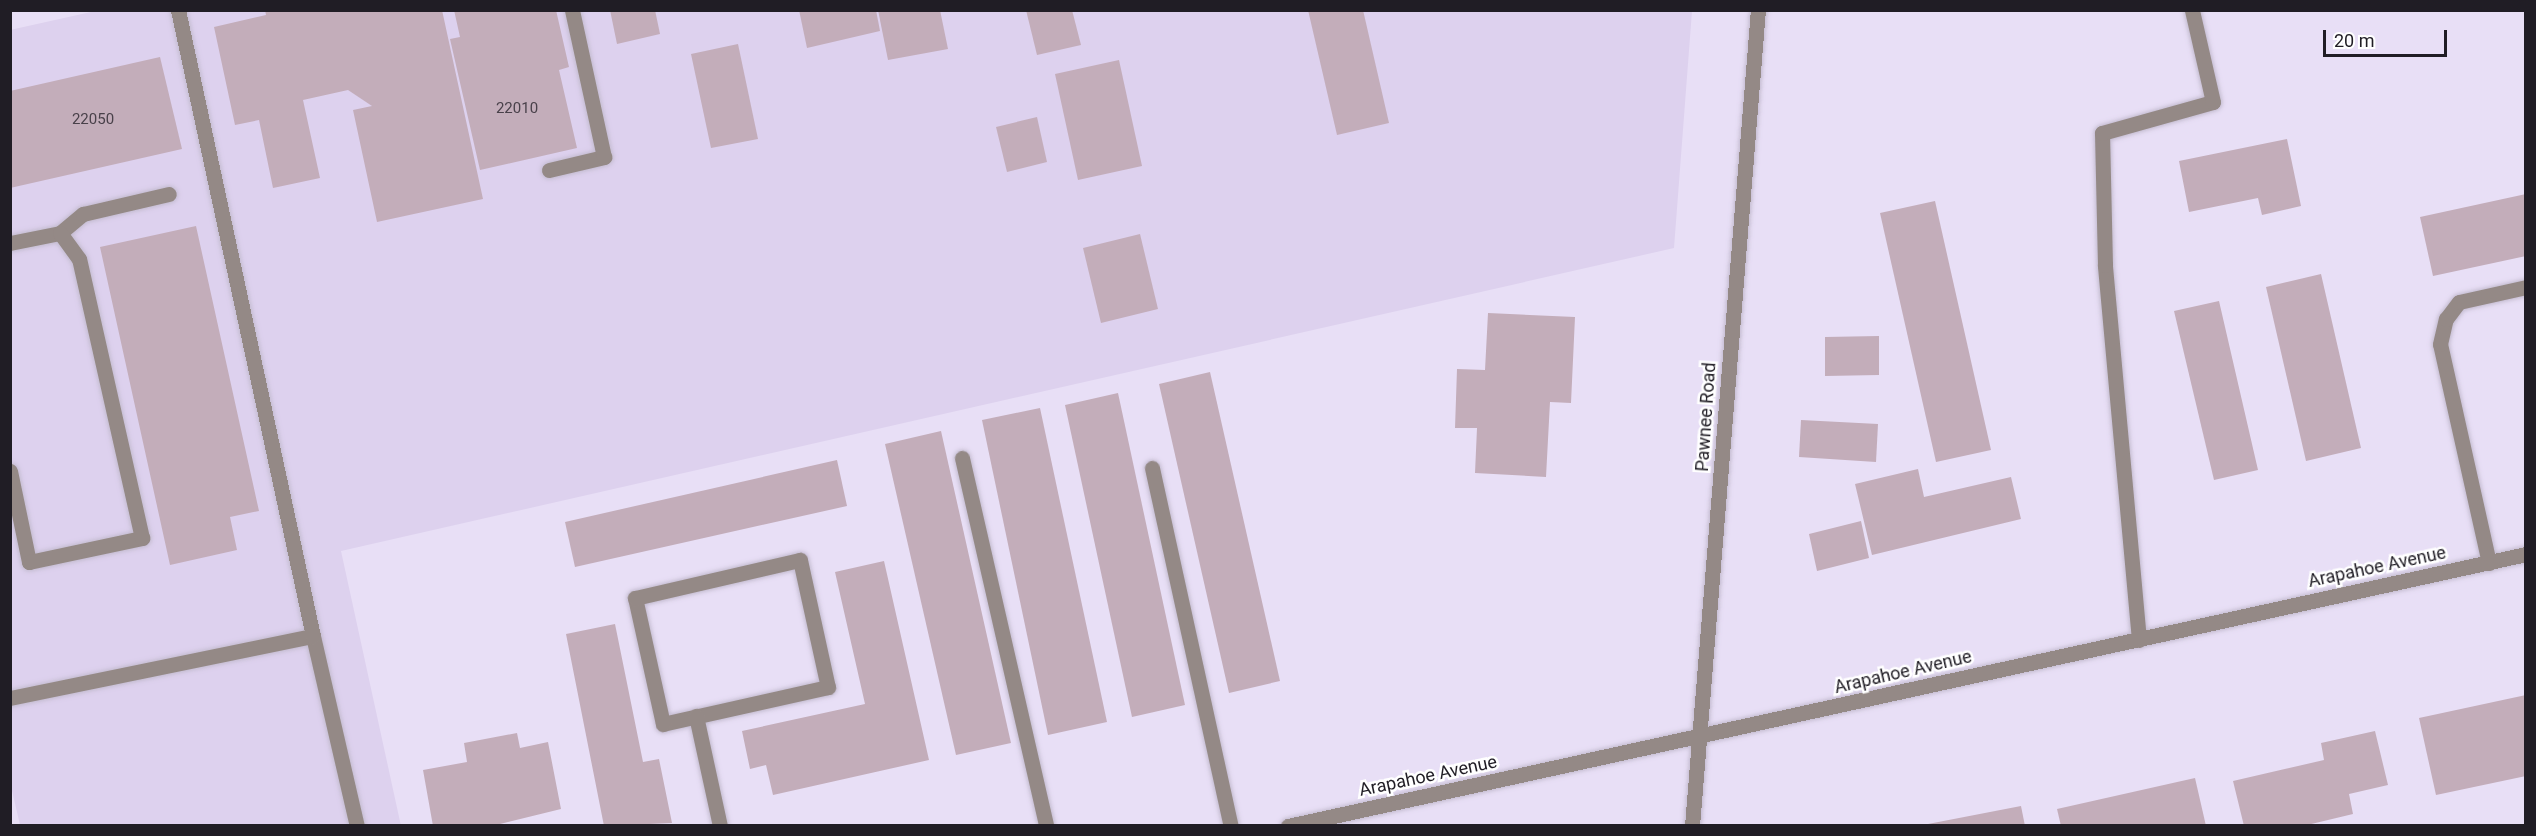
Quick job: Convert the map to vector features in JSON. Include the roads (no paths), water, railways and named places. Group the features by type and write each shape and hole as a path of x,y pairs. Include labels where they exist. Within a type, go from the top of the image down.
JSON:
{"street":[{"path":"178,10 313,636 357,825"},
{"path":"549,170 603,157 573,10"},
{"name":"Pawnee Road","path":"1692,825 1701,737 1758,10"},
{"path":"2139,640 2105,265 2102,133 2213,102 2192,10"},
{"path":"10,243 60,233 83,214 169,194"},
{"path":"10,471 29,562 142,538 79,259 60,233"},
{"path":"2488,563 2440,344 2446,319 2459,302 2526,287"},
{"path":"962,458 1046,825"},
{"path":"1152,468 1231,825"},
{"name":"Arapahoe Avenue","path":"1288,825 1701,737 2526,554"},
{"path":"800,560 828,687 696,716 663,724 635,598 800,560"},
{"path":"10,698 313,636"},
{"path":"696,716 720,825"}]}
